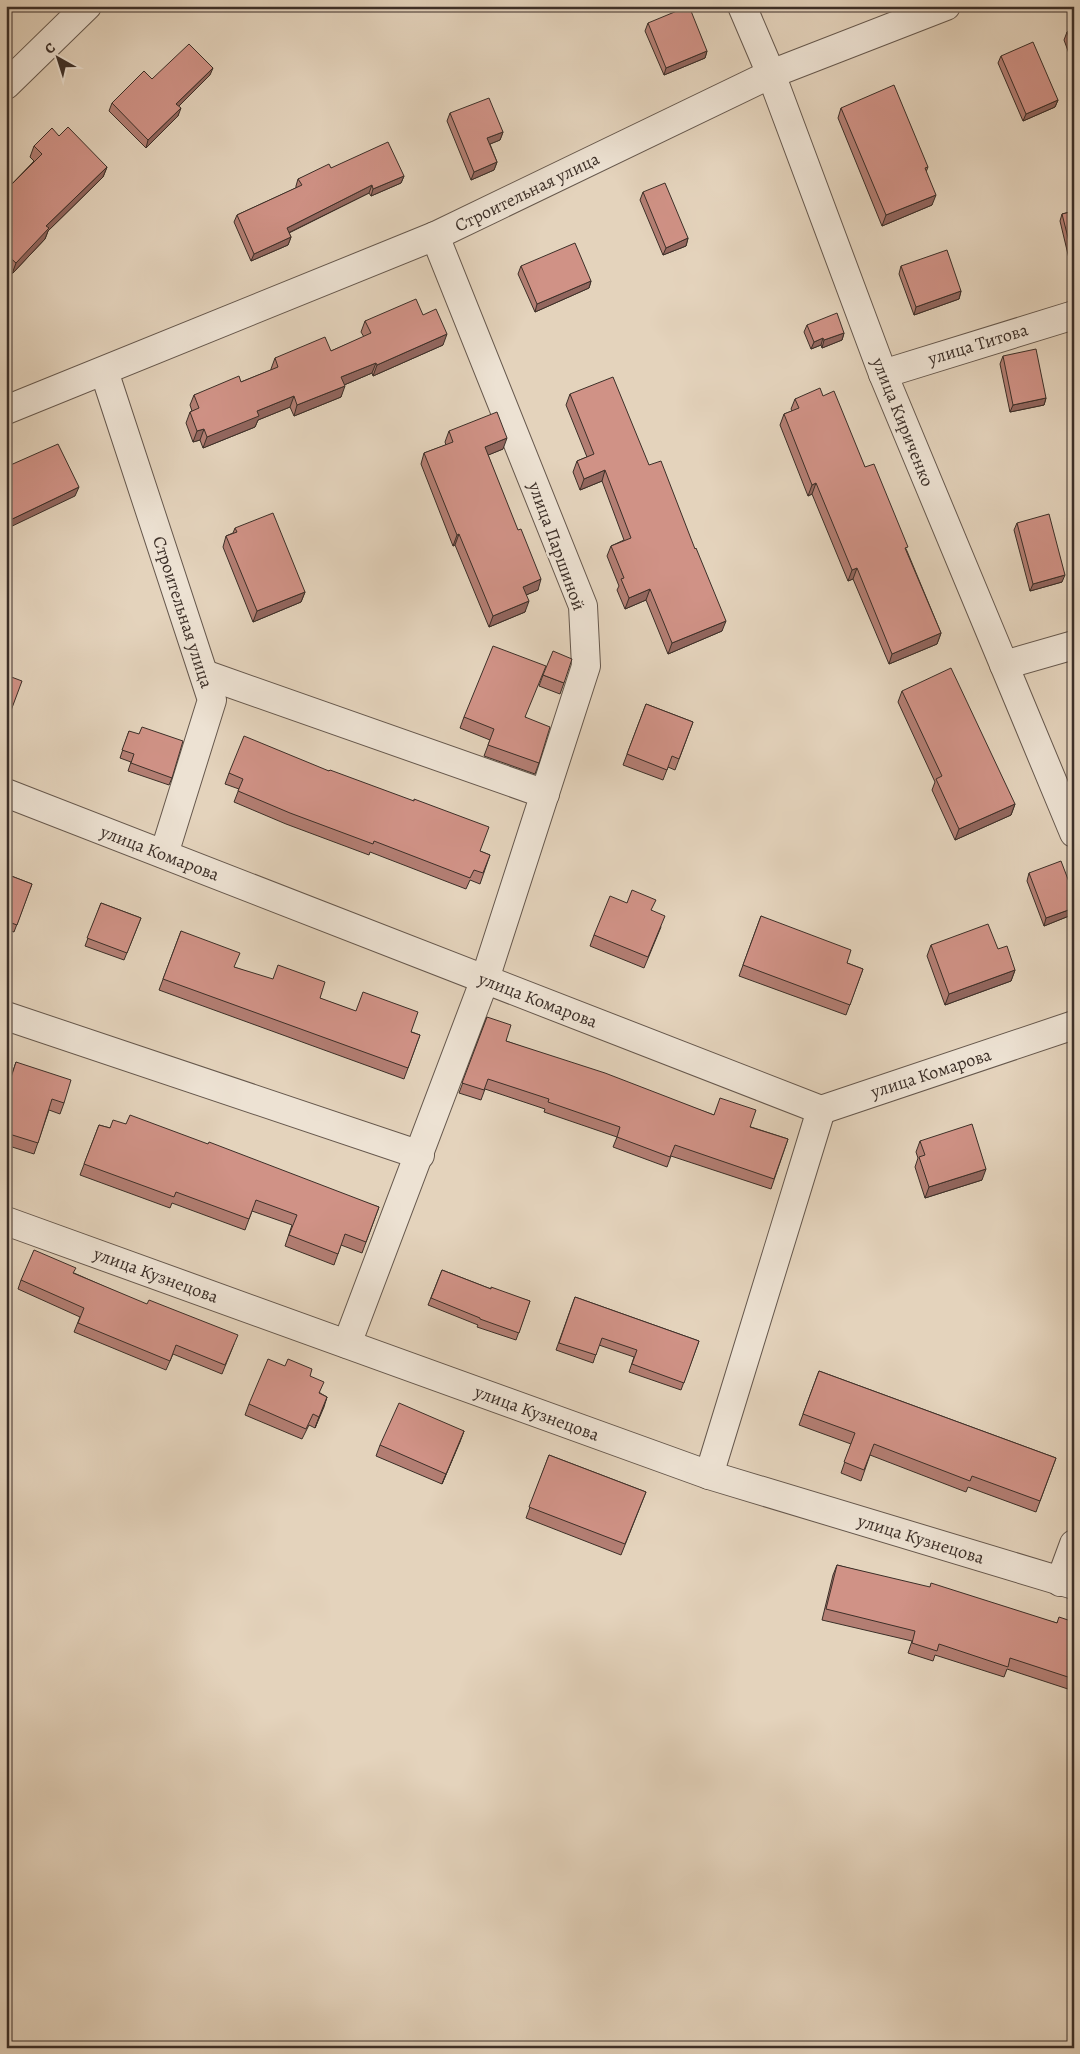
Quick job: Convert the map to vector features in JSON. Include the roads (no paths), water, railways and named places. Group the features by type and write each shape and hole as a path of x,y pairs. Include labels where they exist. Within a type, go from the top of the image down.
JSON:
{"street":[{"path":"6,85 87,6"},
{"name":"улица Кириченко","path":"742,6 771,74 883,374 1074,833"},
{"name":"Строительная улица","path":"6,410 435,236 771,74 946,6"},
{"name":"улица Паршиной","path":"347,1344 485,979 586,666 583,606 435,236"},
{"name":"улица Титова","path":"883,374 1074,315"},
{"name":"Строительная улица","path":"104,370 212,700 164,854"},
{"path":"1004,665 1074,645"},
{"path":"204,674 545,794"},
{"name":"улица Комарова","path":"6,793 821,1110 1074,1026"},
{"path":"6,1016 420,1155"},
{"path":"709,1475 821,1110"},
{"name":"улица Кузнецова","path":"6,1221 709,1475 1067,1583"},
{"path":"1067,1583 1074,1544"}]}
